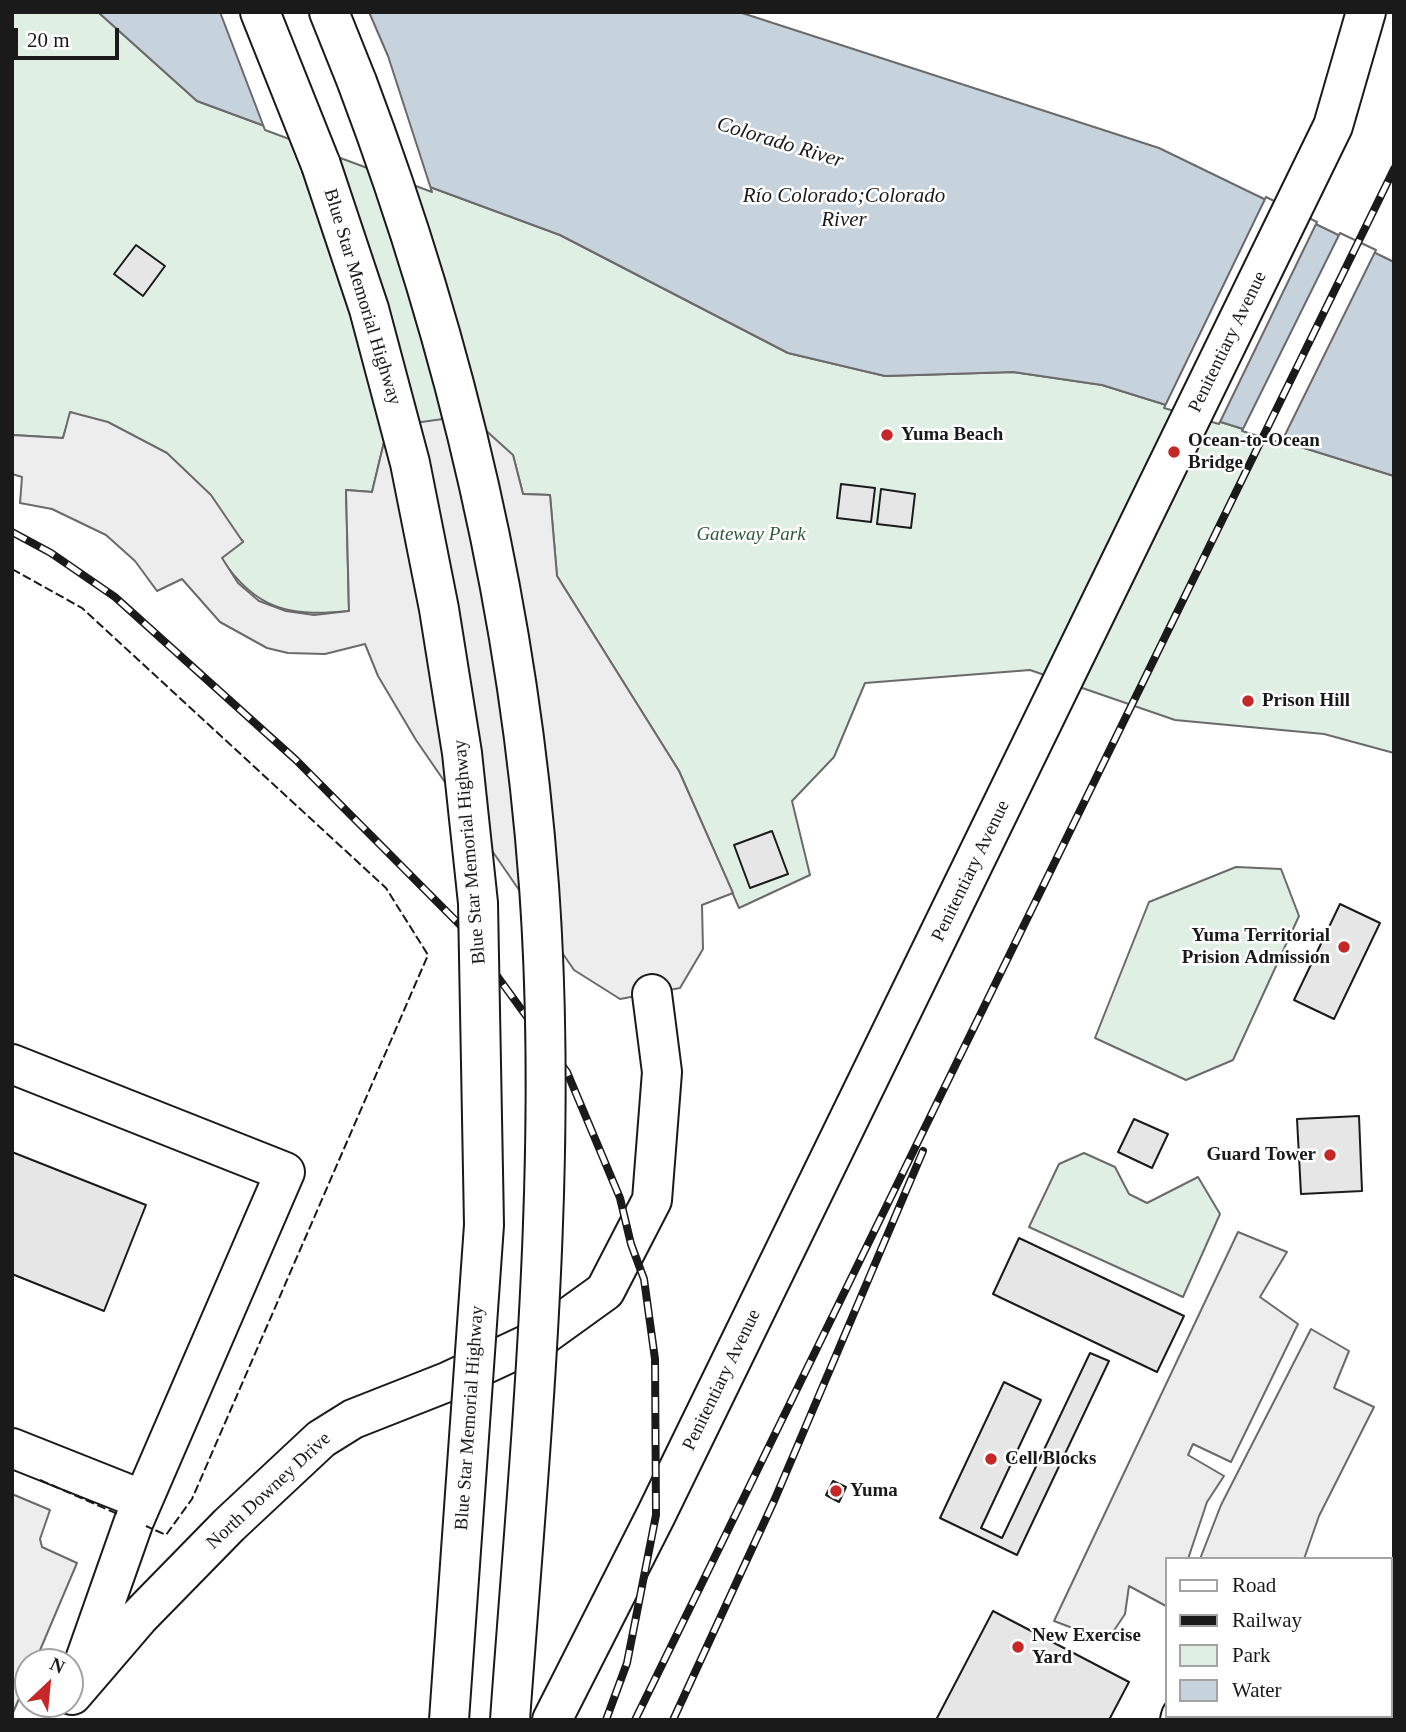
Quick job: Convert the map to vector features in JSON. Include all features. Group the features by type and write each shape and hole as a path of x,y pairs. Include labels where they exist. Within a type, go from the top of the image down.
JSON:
{"main road":[{"name":"Blue Star Memorial Highway","path":"260,12 294,92 346,237 391,388 437,596 468,807 478,902 484,1225 449,1720"},
{"path":"329,12 408,226 471,454 515,679 539,884 545,1183 510,1720"},
{"name":"Penitentiary Avenue","path":"552,1720 662,1503 1333,127 1366,12"},
{"name":"North Downey Drive","path":"84,1686 139,1617 229,1525 321,1439 353,1419 447,1381 537,1340 605,1291 652,1200 662,1072 652,994"},
{"path":"12,1064 285,1172 139,1511 84,1663"},
{"path":"12,1448 139,1511"}],"green space":[{"name":"Gateway Park","path":"12,12 98,12 197,101 560,235 788,353 885,376 1013,372 1102,385 1394,476 1394,753 1324,734 1175,720 1030,670 865,683 834,757 792,801 810,875 739,908 679,771 557,576 550,495 523,494 513,455 385,438 372,492 346,490 349,611 309,613 276,606 247,589 221,558 243,541 71,412 63,438 12,435"},
{"path":"1236,867 1281,869 1299,916 1233,1060 1186,1080 1095,1038 1149,902"},
{"path":"1084,1153 1115,1167 1129,1194 1147,1203 1198,1177 1220,1214 1183,1297 1029,1227 1059,1164"}],"shaded area":[{"path":"70,412 108,422 167,453 211,495 243,542 222,558 238,583 259,601 286,611 314,615 349,611 346,490 372,492 385,438 407,424 443,419 482,427 513,455 523,494 550,495 557,576 679,771 733,893 702,905 703,949 680,988 620,999 574,970 416,740 378,676 365,644 325,654 288,653 267,648 220,622 182,579 157,591 135,561 106,535 52,509 20,503 22,477 12,474 12,435 63,438"},
{"path":"1238,1232 1287,1252 1260,1297 1298,1324 1231,1462 1193,1444 1188,1455 1224,1476 1207,1502 1189,1557 1164,1557 1164,1605 1129,1586 1125,1614 1107,1641 1054,1621"},
{"path":"1311,1329 1349,1351 1334,1388 1374,1407 1319,1516 1305,1557 1201,1557 1221,1505"},
{"path":"12,1494 50,1510 40,1539 42,1547 77,1563 41,1648 14,1648 12,1715"}],"water":[{"name":"Río Colorado;Colorado River","path":"98,12 739,12 1159,148 1394,262 1394,476 1102,385 1013,372 885,376 788,353 560,235 197,101"}],"pier":[{"path":"220,12 369,12 388,56 432,192 265,130"},
{"path":"1266,197 1317,222 1219,424 1164,408"},
{"path":"1340,233 1376,250 1281,443 1242,431"}],"building":[{"path":"136,245 165,266 143,296 114,274"},
{"path":"841,484 875,488 871,522 837,518"},
{"path":"881,489 915,494 911,528 877,524"},
{"path":"772,831 788,874 750,888 734,845"},
{"name":"Yuma Territorial Prision Admission","path":"1340,904 1380,923 1334,1019 1294,1000"},
{"name":"Guard Tower","path":"1359,1116 1362,1191 1301,1194 1297,1119"},
{"path":"1134,1119 1168,1134 1152,1168 1118,1152"},
{"path":"12,1152 146,1205 104,1311 12,1274"},
{"path":"1019,1238 1184,1316 1157,1372 993,1294"},
{"name":"Cell Blocks","path":"1090,1353 1109,1361 1017,1555 940,1518 1004,1382 1041,1400 981,1528 1002,1538"},
{"name":"Yuma","path":"833,1481 846,1487 839,1502 826,1495"},
{"name":"New Exercise Yard","path":"993,1611 1129,1682 1109,1720 936,1720"}],"railway":[{"path":"635,1720 1394,169"},
{"path":"12,532 51,553 115,597 296,760 460,925 567,1072 620,1198 631,1244 644,1279 655,1359 656,1515 627,1663 606,1720"},
{"path":"673,1720 774,1501 923,1151"}],"fence":[{"path":"12,569 82,608 386,888 428,955 192,1499 166,1535 146,1526"},
{"path":"40,1480 120,1515"}],"place":[{"name":"Yuma Beach","path":"887,435"},
{"name":"Ocean-to-Ocean Bridge","path":"1174,452"},
{"name":"Prison Hill","path":"1248,701"},
{"name":"Yuma Territorial Prision Admission","path":"1344,947"},
{"name":"Guard Tower","path":"1330,1155"},
{"name":"Cell Blocks","path":"991,1459"},
{"name":"Yuma","path":"836,1491"},
{"name":"New Exercise Yard","path":"1018,1647"}],"water label":[{"name":"Colorado River","path":"780,143"}]}
